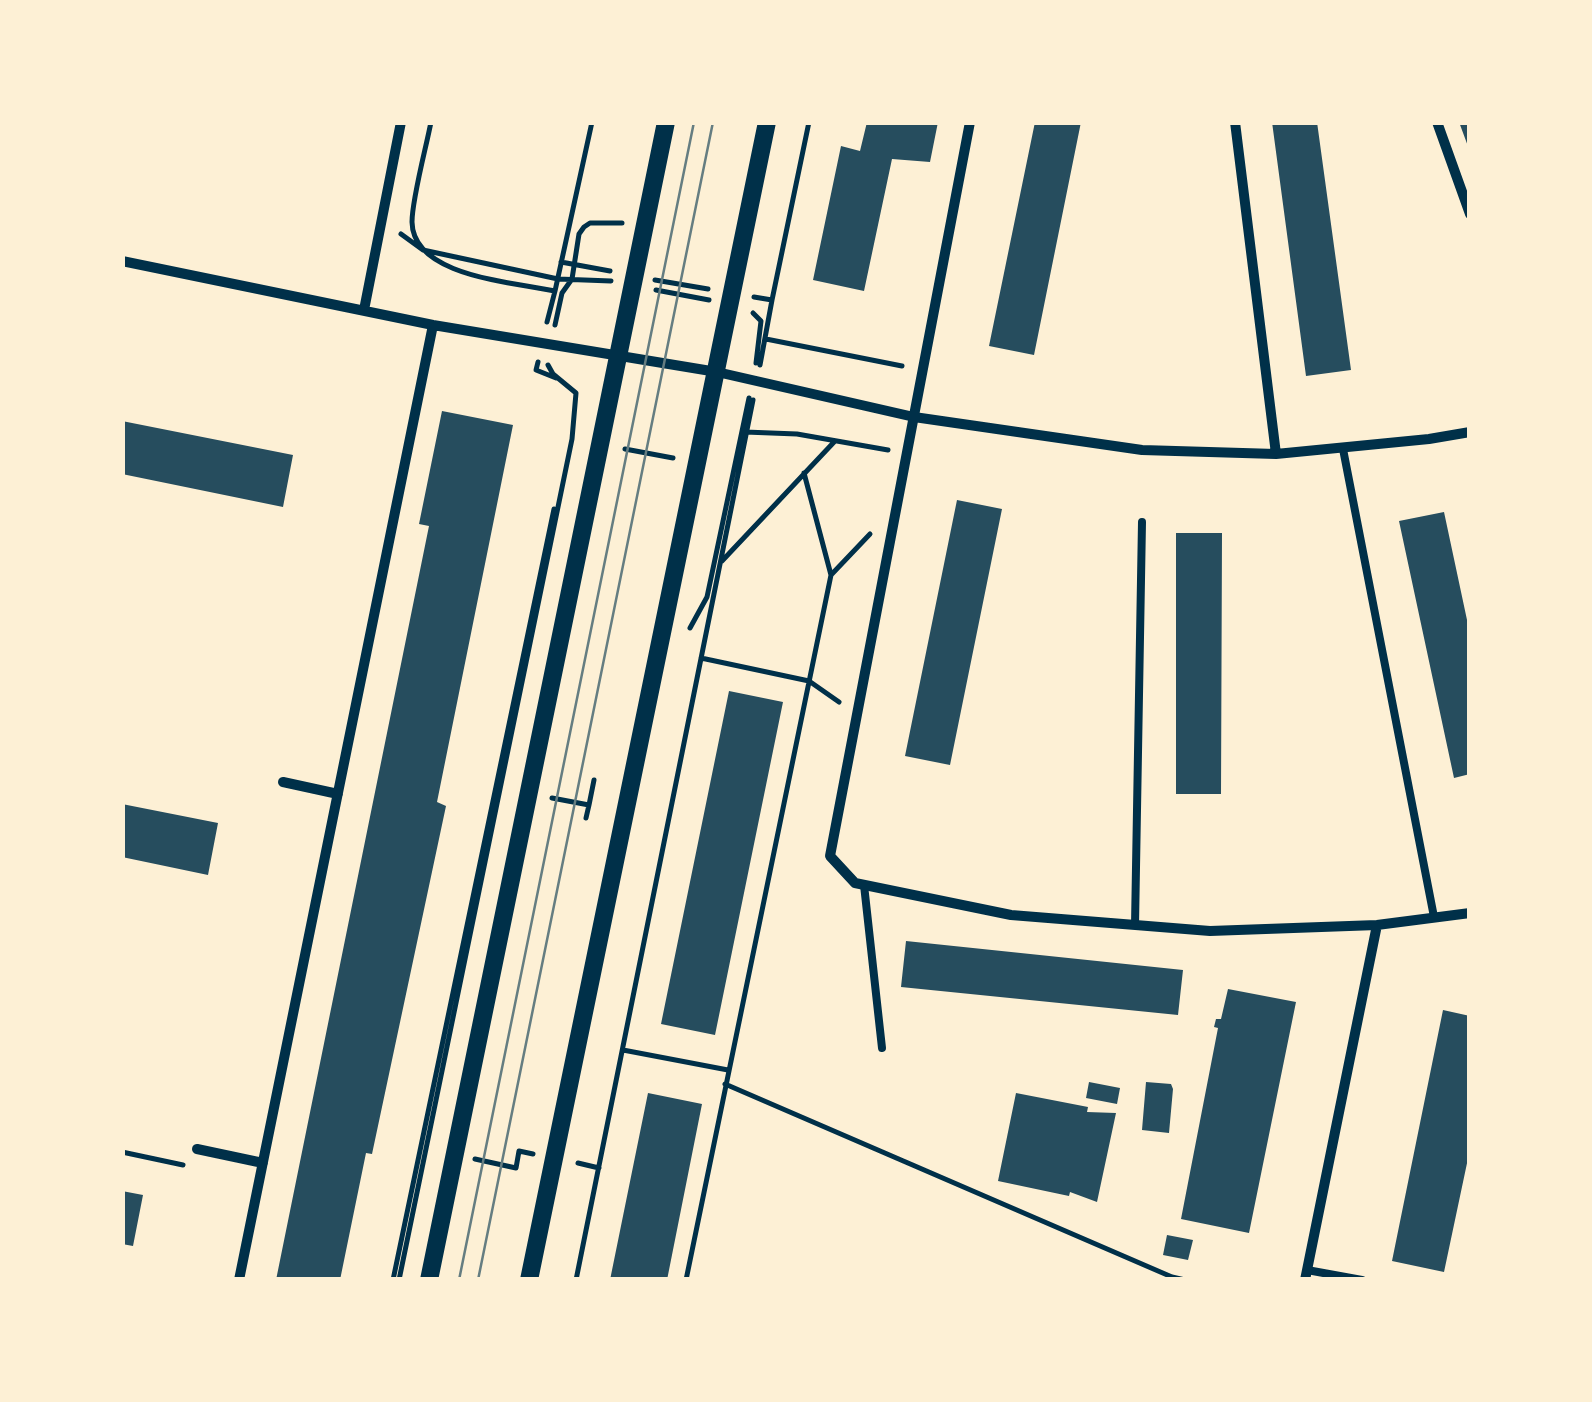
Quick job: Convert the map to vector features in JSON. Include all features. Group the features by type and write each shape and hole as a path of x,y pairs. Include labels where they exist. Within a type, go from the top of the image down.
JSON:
{"street":[{"path":"364,310 401,122"},
{"path":"429,1280 666,122"},
{"path":"529,1280 767,122"},
{"path":"970,122 830,856 854,884 1011,915 1210,930 1376,925 1470,912"},
{"path":"1235,122 1276,454"},
{"path":"1437,122 1470,214"},
{"path":"122,261 433,326 717,372 914,417 1142,450 1276,454 1470,432"},
{"path":"239,1280 433,326"},
{"path":"282,782 338,794"},
{"path":"1306,1275 1376,925"},
{"path":"198,1150 263,1163"}],"lane":[{"path":"1344,449 1434,917"},
{"path":"1135,924 1142,522"},
{"path":"864,885 882,1048"},
{"path":"1306,1275 1362,1280"}],"path":[{"path":"422,250 412,224 431,122"},
{"path":"396,1280 572,439 576,393 547,364 547,343 592,122"},
{"path":"576,1280 808,122"},
{"path":"382,220 443,267 555,291"},
{"path":"547,343 562,293 572,279 579,234 584,227 615,221 645,228"},
{"path":"422,250 558,279"},
{"path":"562,262 772,300"},
{"path":"766,339 923,370"},
{"path":"745,432 797,434 908,453"},
{"path":"396,1280 569,439"},
{"path":"720,563 836,441"},
{"path":"682,643 707,597 733,471"},
{"path":"686,1280 831,575 804,473"},
{"path":"831,575 898,504"},
{"path":"701,658 809,680 858,716"},
{"path":"586,818 594,780"},
{"path":"544,796 589,805"},
{"path":"623,1050 728,1070"},
{"path":"725,1084 1171,1278 1185,1280"}],"building":[{"path":"867,122 938,122 930,162 892,159 864,291 813,280 841,146 860,151"},
{"path":"1035,122 1081,122 1034,355 989,346"},
{"path":"1272,122 1317,122 1351,370 1306,376"},
{"path":"1459,122 1470,122 1470,149 1469,149"},
{"path":"442,411 513,425 437,802 446,806 372,1154 366,1153 340,1280 276,1280 429,526 419,524"},
{"path":"122,421 293,455 283,507 122,474"},
{"path":"957,500 1002,509 950,765 905,756"},
{"path":"1444,512 1470,634 1470,774 1454,778 1399,521"},
{"path":"1176,533 1222,533 1221,794 1176,794"},
{"path":"729,691 783,702 715,1035 661,1024"},
{"path":"122,804 218,823 208,875 122,857"},
{"path":"906,941 1183,970 1178,1015 901,987"},
{"path":"1228,989 1296,1002 1249,1233 1181,1219 1218,1028 1214,1027 1216,1019 1221,1019"},
{"path":"1443,1010 1470,1016 1470,1149 1444,1272 1392,1261"},
{"path":"1089,1082 1120,1088 1117,1104 1086,1098"},
{"path":"1146,1082 1171,1084 1169,1133 1142,1130"},
{"path":"648,1093 702,1104 667,1280 610,1280"},
{"path":"1016,1093 1088,1107 1087,1112 1116,1113 1097,1202 1070,1192 1069,1196 998,1181"},
{"path":"122,1191 143,1195 133,1246 122,1244"},
{"path":"1167,1235 1193,1240 1188,1260 1163,1255"}],"tram line":[{"path":"459,1280 694,122"},
{"path":"478,1280 713,122"}]}
